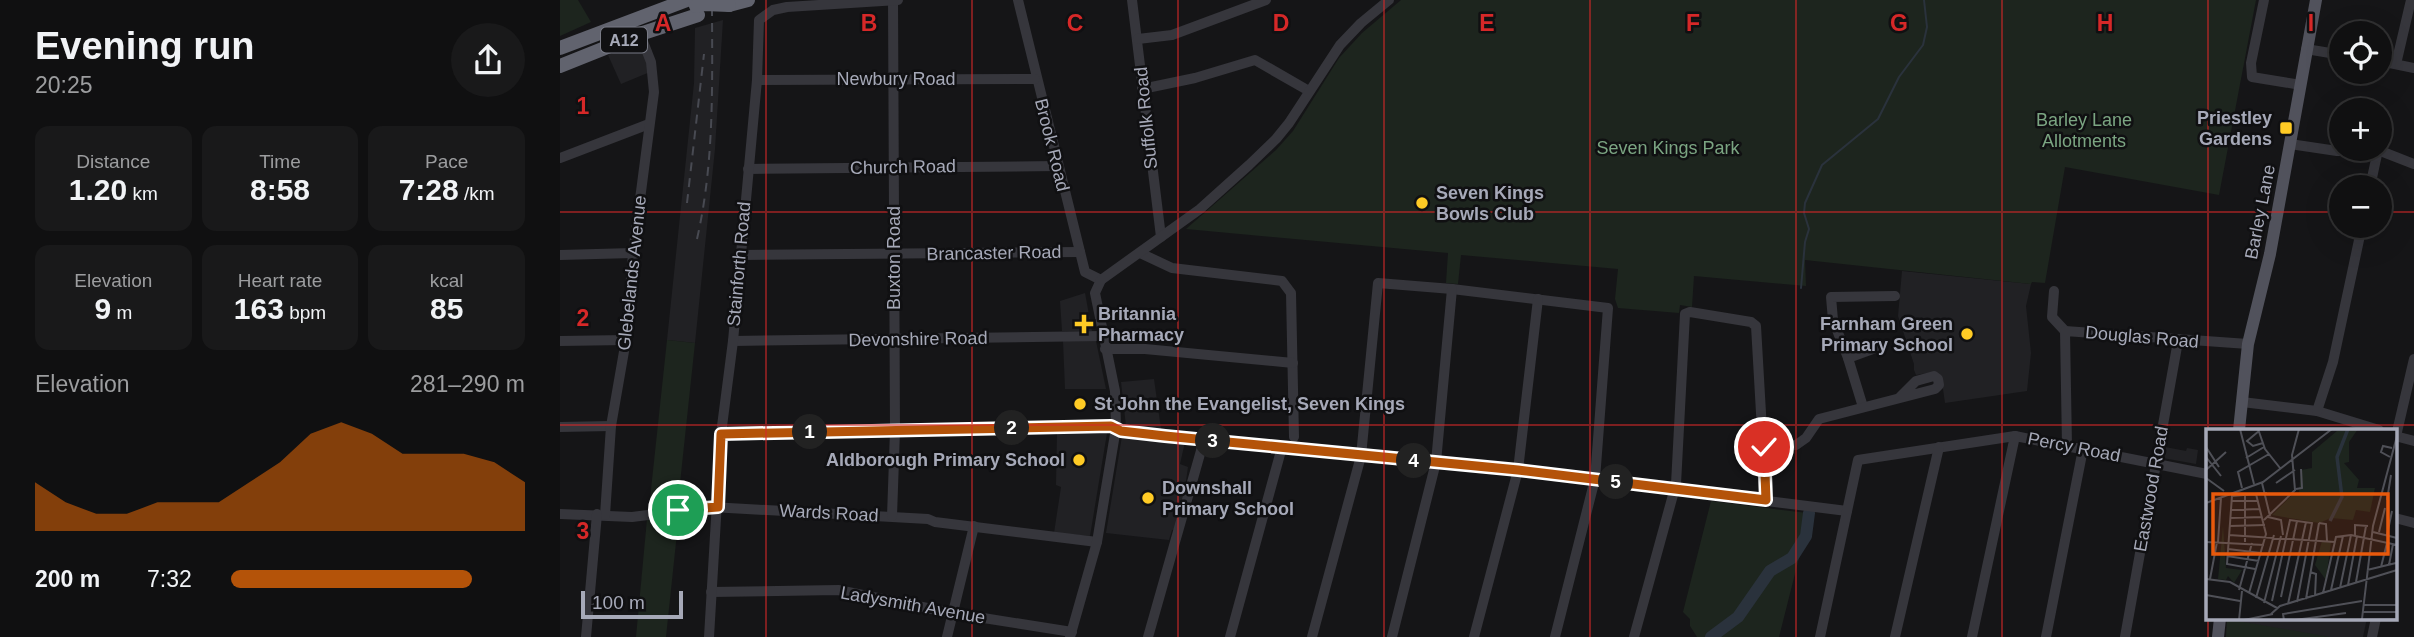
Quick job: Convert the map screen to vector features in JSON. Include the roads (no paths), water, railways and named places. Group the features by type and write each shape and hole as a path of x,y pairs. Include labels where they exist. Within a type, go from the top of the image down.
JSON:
{"highway":[{"name":"A12","path":"560,48 664,5 729,5 748,0"},
{"name":"A12","path":"560,66 640,34 690,7"}],"main road":[{"name":"Barley Lane","path":"2239,429 2248,344 2267,266 2315,0"}],"street":[{"name":"Stainforth Road","path":"709,637 721,434 733,341 758,80 759,20 773,10 787,7 896,0"},
{"name":"Buxton Road","path":"892,516 895,431 893,255 896,0"},
{"name":"Brook Road","path":"1018,0 1035,79 1085,272 1101,280"},
{"name":"Suffolk Road","path":"1132,0 1161,237"},
{"path":"1138,40 1171,35 1266,0"},
{"path":"1071,634 1097,542 1116,428 1115,391 1095,293 1101,280 1200,209 1276,139 1340,45 1389,0"},
{"path":"2264,0 2251,62 2252,77 2301,85"},
{"path":"2403,0 2408,16"},
{"path":"2396,64 2411,0"},
{"name":"Glebelands Avenue","path":"586,637 611,426 626,340 633,253 654,92 648,49 640,34"},
{"path":"2306,49 2329,53"},
{"path":"1142,89 1195,78 1255,60 1309,91"},
{"path":"2392,63 2414,68"},
{"name":"Newbury Road","path":"758,80 1035,79"},
{"path":"560,158 649,124"},
{"path":"2290,144 2329,150"},
{"path":"2392,155 2414,164"},
{"name":"Church Road","path":"748,169 1058,166"},
{"path":"2317,411 2333,362 2359,238"},
{"name":"Brancaster Road","path":"740,255 1080,252"},
{"path":"560,255 633,253"},
{"path":"1140,253 1172,268 1282,281 1292,293 1294,437"},
{"path":"1312,637 1362,456 1378,284 1452,289 1608,307 1595,479 1555,637"},
{"path":"1392,637 1436,462 1452,289"},
{"path":"2054,291 2052,317 2066,331"},
{"path":"1863,407 1833,320 1831,297 1895,296"},
{"path":"1474,637 1518,470 1538,299"},
{"path":"1634,637 1674,489 1685,314 1690,312 1755,323 1766,500"},
{"name":"Douglas Road","path":"2067,446 2066,331 2248,344"},
{"name":"Devonshire Road","path":"733,341 1102,337"},
{"path":"560,341 626,340"},
{"name":"Eastwood Road","path":"2124,637 2178,341"},
{"path":"1848,358 1881,346"},
{"path":"1105,348 1145,349 1293,363"},
{"path":"2414,359 2396,436 2414,441"},
{"path":"1764,447 1797,445 1806,438 1819,419 1900,397"},
{"path":"2242,402 2317,411 2376,429"},
{"path":"560,427 611,426"},
{"path":"721,434 1111,426 1121,431 1518,470 1847,511 1820,637"},
{"path":"1972,637 2015,436"},
{"name":"Percy Road","path":"1847,511 1858,460 2015,436 2206,474"},
{"path":"1148,637 1204,440"},
{"path":"1230,637 1282,447"},
{"path":"1895,637 1939,447"},
{"path":"2046,637 2083,449"},
{"name":"Wards Road","path":"560,514 632,517 718,507 892,516 1097,542"},
{"path":"2396,521 2414,523"},
{"path":"947,637 974,526"},
{"name":"Ladysmith Avenue","path":"711,592 838,590 1071,634"}],"waterway":[{"path":"1801,288 1805,242 1809,229 1804,213 1805,203 1822,165 1878,119 1899,77 1923,45 1927,27 1924,0"},
{"path":"1711,637 1738,617 1770,571 1792,558 1806,536 1809,513"}],"railway":[{"path":"697,239 710,150 712,0"},
{"path":"687,203 704,54"}],"place":[{"name":"Priestley Gardens","path":"2286,128"},
{"name":"Seven Kings Bowls Club","path":"1422,203"},
{"name":"Britannia Pharmacy","path":"1084,324"},
{"name":"Farnham Green Primary School","path":"1967,334"},
{"name":"St John the Evangelist, Seven Kings","path":"1080,404"},
{"name":"Aldborough Primary School","path":"1079,460"},
{"name":"Downshall Primary School","path":"1148,498"}],"park label":[{"name":"Barley Lane Allotments","path":"2084,130"},
{"name":"Seven Kings Park","path":"1668,148"}]}
